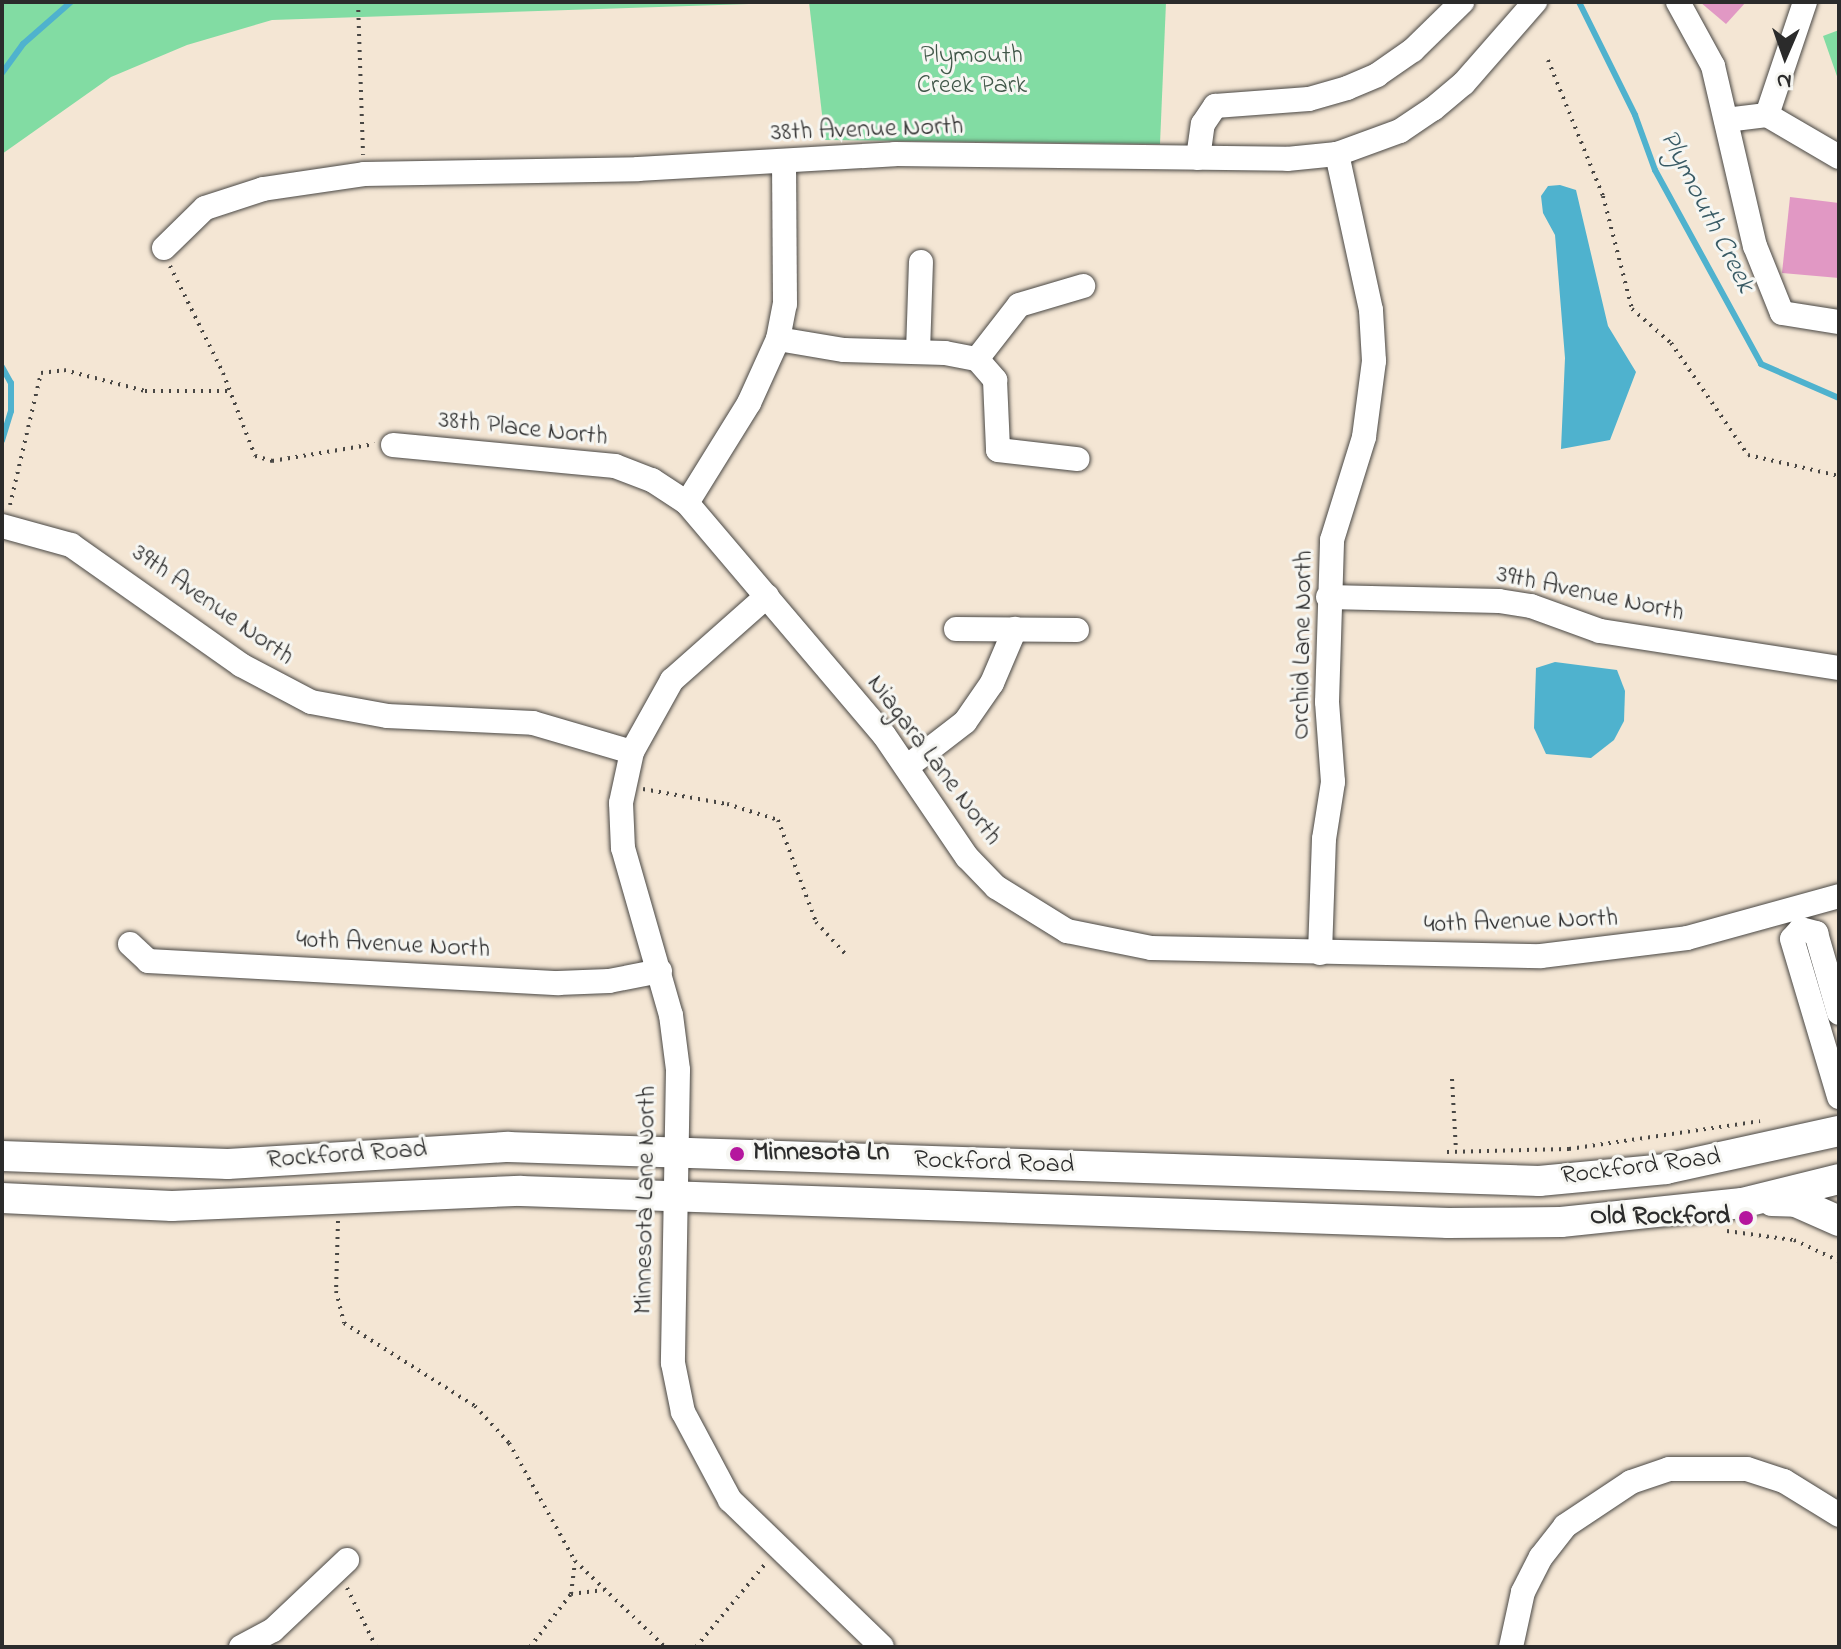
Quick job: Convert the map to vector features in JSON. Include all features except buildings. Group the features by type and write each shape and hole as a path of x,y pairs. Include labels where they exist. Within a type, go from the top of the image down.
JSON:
{"main road":[{"name":"Rockford Road","path":"2,1156 228,1164 508,1147 1539,1181 1666,1169 1839,1131"},
{"name":"Rockford Road","path":"2,1198 172,1206 285,1204 412,1192 677,1196 1448,1223 1561,1222 1742,1203 1839,1179"},
{"path":"1742,1203 1796,1202 1839,1221"}],"street":[{"path":"1198,158 1203,124 1215,106 1309,99 1347,88 1413,50 1462,2"},
{"name":"38th Avenue North","path":"164,248 205,208 263,189 364,174 784,162 895,154 1287,159 1337,154 1400,131 1433,109 1464,83 1535,2"},
{"path":"1678,2 1713,66 1755,246 1782,313 1839,322"},
{"path":"1767,115 1805,2"},
{"path":"1726,120 1767,115 1839,157"},
{"name":"Orchid Lane North","path":"1320,953 1324,839 1333,782 1327,702 1332,540 1364,437 1374,361 1371,310 1337,154"},
{"path":"687,503 749,403 778,339 786,281 784,162"},
{"path":"918,352 921,262"},
{"path":"977,359 1019,305 1083,286"},
{"path":"778,339 844,350 918,352 977,359 995,380 998,450 1077,459"},
{"name":"38th Place North","path":"393,445 615,466 652,480 687,503"},
{"name":"Niagara Lane North","path":"687,503 908,766 967,857 1031,912 1108,943 1198,950"},
{"name":"39th Avenue North","path":"5,526 71,545 241,665 311,702 387,716 533,723 632,752"},
{"name":"Minnesota Lane North","path":"767,596 672,680 632,752 625,785 623,848 660,971 678,1070 680,1152 671,1314 673,1363 683,1412 730,1500 882,1647"},
{"name":"39th Avenue North","path":"1328,597 1499,601 1531,606 1600,631 1839,668"},
{"path":"956,629 1077,630"},
{"path":"908,766 965,722 992,683 1015,629"},
{"name":"40th Avenue North","path":"1198,950 1541,956 1614,950 1798,920 1839,896"},
{"path":"1839,1013 1816,933 1798,920 1792,939 1839,1097"},
{"name":"40th Avenue North","path":"130,944 148,961 510,981 609,981 660,971"},
{"path":"1511,1647 1523,1592 1565,1526 1631,1482 1669,1469 1714,1466 1784,1481 1839,1515"},
{"path":"241,1647 273,1630 341,1565"}],"path":[{"path":"358,2 364,174"},
{"path":"1548,60 1603,196 1632,309 1671,343 1748,455 1839,476"},
{"path":"164,248 177,287 230,391 255,456 263,460 364,443 393,445"},
{"path":"5,526 19,451 41,373 64,370 145,391 230,391"},
{"path":"625,785 727,804 778,820 816,922 847,956"},
{"path":"1452,1079 1456,1150"},
{"path":"338,1215 336,1291 344,1323 475,1406 509,1443 575,1561 665,1647"},
{"path":"696,1647 778,1549"},
{"path":"530,1647 571,1594 575,1561"},
{"path":"341,1565 376,1647"},
{"path":"571,1594 605,1590"}],"green space":[{"path":"2,2 805,2 272,20 187,45 111,77 2,154"},
{"name":"Plymouth Creek Park","path":"809,2 1166,2 1160,144 825,140"},
{"path":"1839,30 1839,82 1823,36"}],"water":[{"path":"1560,185 1576,190 1608,326 1636,372 1610,440 1561,449 1565,358 1555,235 1543,213 1541,196 1548,186"},
{"path":"1555,662 1617,670 1625,691 1624,721 1614,740 1591,758 1546,754 1534,728 1536,668"}],"waterway":[{"path":"2,73 23,44 71,2"},
{"name":"Plymouth Creek","path":"1579,2 1635,115 1655,170 1761,364 1839,398"},
{"path":"2,367 11,383 11,411 2,441"}],"place":[{"name":"Minnesota Ln","path":"737,1154"},
{"name":"Old Rockford","path":"1746,1218"}]}
